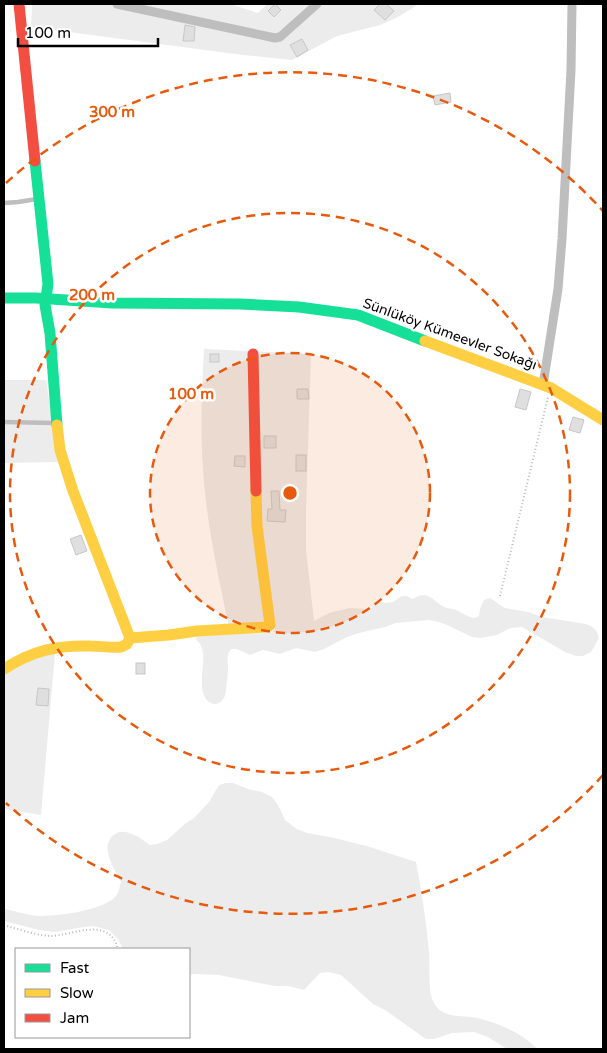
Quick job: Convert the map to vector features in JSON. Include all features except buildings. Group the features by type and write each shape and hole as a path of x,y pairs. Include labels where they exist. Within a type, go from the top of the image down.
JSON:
{"street":[{"path":"4,669 18,659 39,650 85,646 122,647 129,642 130,638 67,476 60,450 50,333 45,305 47,276 19,4"},
{"path":"117,4 275,38 280,37 317,4"},
{"name":"Sünlüköy Kümeevler Sokağı","path":"547,386 562,239 571,70 572,4"},
{"name":"Sünlüköy Kümeevler Sokağı","path":"4,298 112,303 221,303 290,306 340,311 375,320 547,386 603,420"},
{"path":"130,638 155,637 197,631 266,627 270,624 258,535 253,354"}],"lane":[{"path":"4,203 38,199"},
{"path":"4,422 57,423"}],"path":[{"path":"500,596 547,386"},
{"path":"4,925 52,936 84,930 99,930 110,935 118,948"}],"shaded area":[{"path":"32,4 230,4 258,13 267,4 419,4 380,25 337,36 292,60 31,27"},
{"path":"204,349 311,354 306,550 314,621 329,613 349,608 368,609 372,608 376,603 393,602 402,596 412,599 420,595 429,596 444,607 475,618 479,616 484,600 490,598 505,608 591,626 599,638 591,652 583,656 576,656 565,652 522,627 510,628 497,635 480,638 472,637 435,621 396,623 347,637 315,652 296,648 280,654 263,650 250,655 237,649 231,649 228,656 226,694 219,703 213,704 209,702 203,693 203,652 201,645 196,639 197,635 271,633 275,630 275,626 229,627 213,548 205,488 201,423"},
{"path":"4,380 46,380 59,462 4,463"},
{"path":"55,653 41,815 4,809 4,675 33,659"},
{"path":"233,783 272,797 285,820 297,829 307,833 367,846 416,862 428,941 430,991 436,1007 452,1015 493,1022 525,1038 537,1049 507,1049 488,1037 474,1032 452,1033 434,1039 426,1039 385,1010 373,1004 341,975 329,972 320,973 304,990 219,975 190,975 190,948 122,948 118,939 109,930 93,926 55,932 4,921 4,909 38,916 57,915 93,908 112,899 118,893 121,882 108,852 108,843 112,836 120,832 129,833 150,845 167,840 194,818 209,802 219,785"}],"traffic: fast":[{"path":"35,161 48,284 45,305 50,333 57,425"},
{"path":"4,298 112,303 240,304 299,307 358,315 425,341"}],"traffic: slow":[{"path":"425,341 551,388 603,420"},
{"path":"4,669 24,658 45,650 78,646 121,647 127,644 130,638 73,491 60,450 57,425"},
{"path":"130,638 197,631 267,627 270,625 257,526 256,491"}],"traffic: jam":[{"path":"19,4 35,161"},
{"path":"253,354 256,491"}]}
